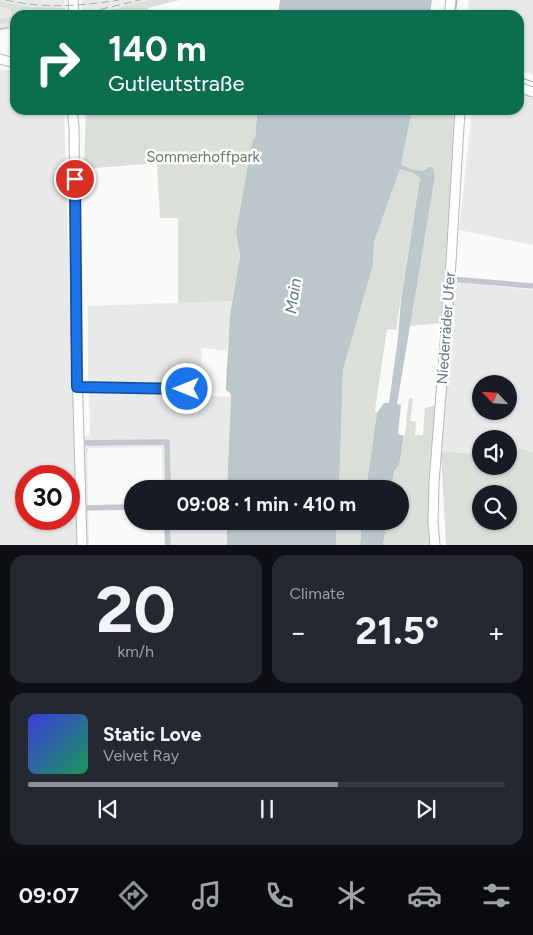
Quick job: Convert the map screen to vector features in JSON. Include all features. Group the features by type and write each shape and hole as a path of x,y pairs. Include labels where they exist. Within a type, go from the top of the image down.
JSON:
{"main road":[{"path":"73,115 79,465"},
{"path":"74,126 77,115"},
{"name":"Niederräder Ufer","path":"435,545 433,522 434,483 450,278 460,115"},
{"path":"80,508 82,545"}],"street":[{"path":"450,278 533,286"},
{"path":"77,387 187,389"},
{"path":"79,443 167,442 168,480"},
{"path":"80,508 124,508"},
{"path":"167,530 168,545"}],"shaded area":[{"path":"0,0 65,0 66,10 10,10 10,29 0,31"},
{"path":"82,0 148,0 109,10 82,10"},
{"path":"469,0 533,0 533,75 524,72 524,10 468,10"},
{"path":"0,70 10,71 10,115 64,115 74,436 90,436 89,390 231,397 227,480 163,480 162,449 159,447 89,448 87,454 89,545 0,545"},
{"path":"524,94 533,97 533,245 459,230 471,115 524,115"},
{"path":"455,282 533,290 533,452 519,448 517,455 517,430 472,430 472,454 441,451"},
{"path":"232,301 227,351 202,348 201,370 188,371 187,386 88,384 88,306"},
{"path":"164,530 227,530 227,545 164,545"}],"green space":[{"path":"148,0 179,0 148,8 148,10 109,10"},
{"path":"0,1 30,7 65,8 66,10 11,10 0,7"},
{"path":"10,17 10,22 0,24 0,19"},
{"name":"Sommerhoffpark","path":"86,115 257,115 255,139 236,232 240,256 232,301 178,303 178,218 160,218 157,163 84,169"},
{"path":"411,115 456,115 443,323 409,326 435,176 429,167 423,171 401,166"},
{"path":"400,169 413,173 420,178 396,330 387,329 367,480 339,480 343,370 373,265 374,242"},
{"path":"409,398 413,399 410,421 416,422 415,435 423,435 425,408 436,405 432,545 383,545 386,530 409,530 409,480 392,480 394,471 399,466"},
{"path":"519,448 533,452 533,545 446,545 441,451 472,454 472,475 517,475"},
{"path":"337,530 361,530 360,545 336,545"}],"water":[{"path":"280,0 432,0 431,10 279,10"},
{"name":"Main","path":"257,115 411,115 401,165 423,171 432,167 435,176 397,404 401,405 398,434 404,436 399,466 394,471 392,480 367,480 377,413 384,403 389,403 401,300 420,178 413,173 400,169 374,242 373,265 343,370 339,480 227,480 231,397 230,393 226,390 226,385 230,315 240,256 236,232 253,139 255,139"},
{"path":"227,530 337,530 336,545 227,545"},
{"path":"361,530 386,530 383,545 360,545"}],"tram line":[{"path":"456,10 457,0"},
{"path":"524,79 533,82"}],"railway":[{"path":"6,0 48,6 91,4 119,0"},
{"path":"98,10 140,0"},
{"path":"0,29 10,27"}],"route":[{"path":"75,179 77,387 187,389"}]}
